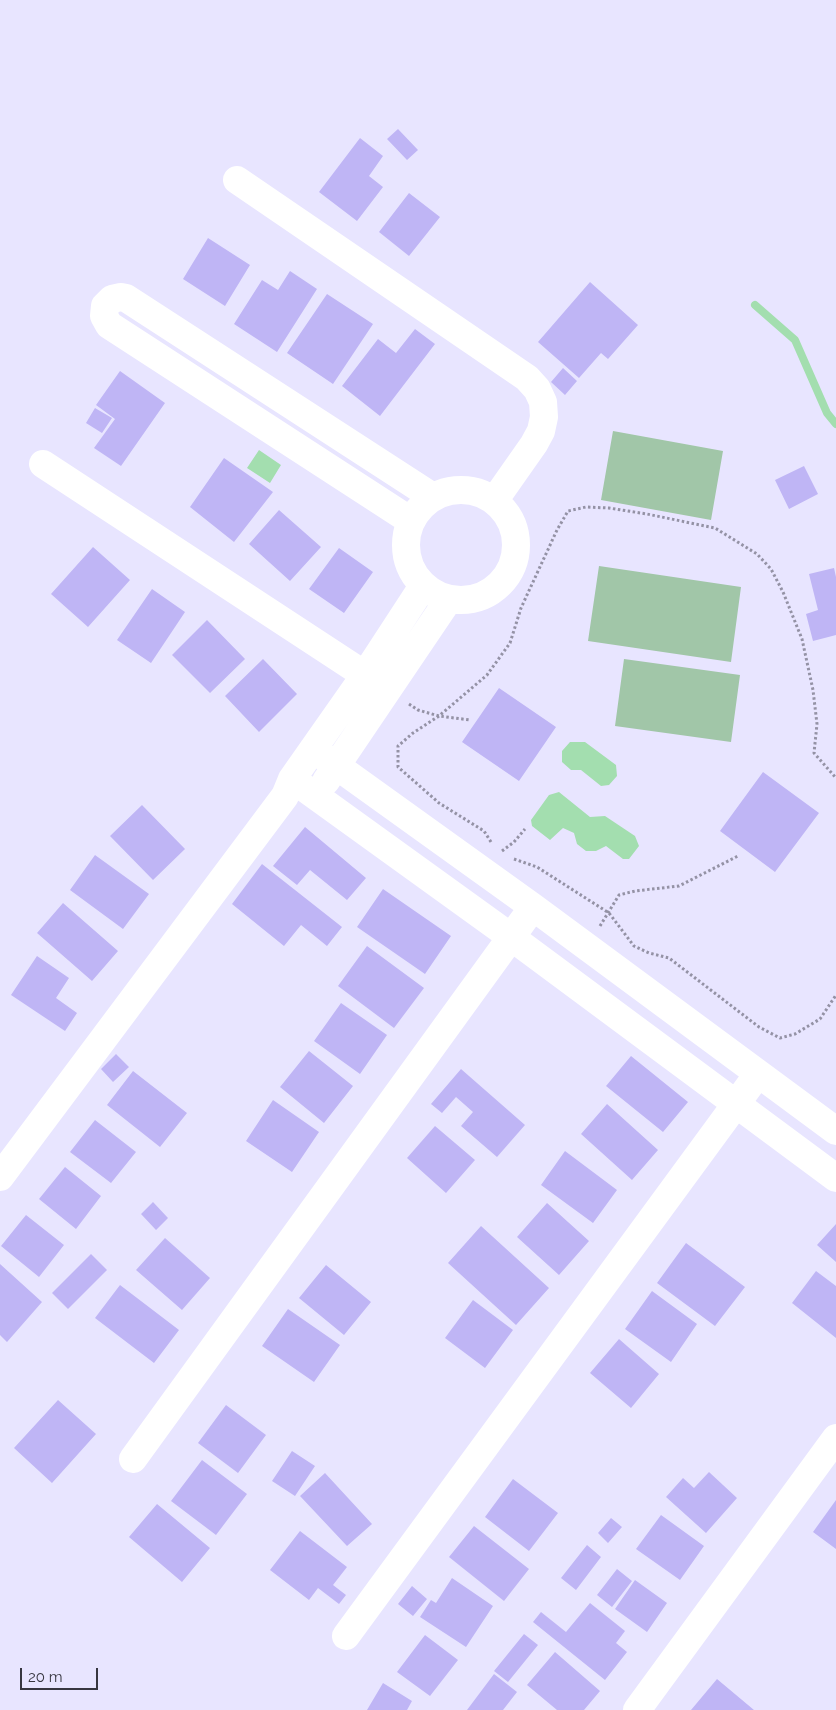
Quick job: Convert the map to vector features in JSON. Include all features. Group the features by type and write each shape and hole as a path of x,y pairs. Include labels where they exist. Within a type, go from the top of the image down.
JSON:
{"street":[{"path":"237,180 527,378 537,389 543,402 544,417 541,431 534,444 494,500"},
{"path":"411,521 109,325 104,316 105,306 112,299 126,298 433,497"},
{"path":"44,464 376,682"},
{"path":"453,490 474,492 494,500 508,516 515,537 514,558 506,578 490,592 470,600 449,599 435,594 423,586 413,572 407,555 406,538 411,521 420,508 433,497 453,490"},
{"path":"316,796 336,765 423,586"},
{"path":"0,1177 288,788 313,749 376,682 449,599"},
{"path":"313,749 836,1131"},
{"path":"288,788 316,796 511,937 836,1178"},
{"path":"133,1459 533,908"},
{"path":"346,1636 758,1074"},
{"path":"637,1710 836,1438"}],"path":[{"path":"492,844 484,831 439,803 398,767 398,746 413,733 439,716 487,675 510,643 521,608 557,530 568,511 586,507 609,508 647,514 715,528 757,554 771,569 783,592 802,639 813,690 817,724 814,753 836,778"},
{"path":"376,682 418,710 439,716 470,720"},
{"path":"497,848 508,856 537,867 609,913 634,946 669,958 759,1027 780,1038 795,1034 820,1019 836,995"},
{"path":"586,947 619,895 635,891 679,886 738,856"}],"shaded area":[{"path":"613,431 723,451 711,520 601,500"},
{"path":"259,450 281,465 270,483 247,468"},
{"path":"599,566 741,587 731,662 588,641"},
{"path":"624,659 740,675 731,742 615,726"},
{"path":"570,742 585,742 616,765 617,776 609,785 601,786 581,770 571,770 562,762 562,751"},
{"path":"559,792 590,817 605,816 635,836 639,846 629,859 623,859 606,846 596,851 586,851 577,844 574,833 563,828 550,840 532,826 531,820 549,795"}],"building":[{"path":"398,129 418,150 407,160 387,139"},
{"path":"360,138 383,156 369,176 383,187 357,221 319,192"},
{"path":"409,193 440,217 409,256 379,232"},
{"path":"208,238 250,265 225,306 183,279"},
{"path":"290,271 317,289 277,352 234,324 262,280 278,290"},
{"path":"590,282 638,325 608,359 601,353 579,378 538,342"},
{"path":"327,294 373,324 333,384 287,353"},
{"path":"415,329 435,344 380,416 342,386 378,339 396,353"},
{"path":"563,368 577,381 565,395 551,382"},
{"path":"120,371 165,403 121,466 94,448 115,419 96,405"},
{"path":"95,408 112,418 102,433 86,423"},
{"path":"224,458 273,492 234,542 190,507"},
{"path":"804,466 818,494 789,509 775,480"},
{"path":"279,510 321,547 290,581 249,544"},
{"path":"93,547 130,580 88,627 51,594"},
{"path":"339,548 373,572 344,613 309,589"},
{"path":"834,568 836,577 836,635 813,641 806,614 818,610 809,574"},
{"path":"152,589 185,612 151,663 117,640"},
{"path":"207,620 245,659 210,693 172,655"},
{"path":"263,659 297,694 259,732 225,696"},
{"path":"499,688 556,727 519,781 462,742"},
{"path":"763,772 819,813 775,872 720,831"},
{"path":"142,805 185,849 153,880 110,836"},
{"path":"305,827 366,878 347,900 310,870 297,885 273,866"},
{"path":"95,855 149,894 123,929 70,890"},
{"path":"262,864 342,927 327,946 301,925 284,946 232,904"},
{"path":"383,889 451,936 425,974 357,927"},
{"path":"63,903 118,951 92,981 37,933"},
{"path":"367,946 424,988 394,1028 338,986"},
{"path":"37,956 69,978 56,998 77,1013 65,1031 11,995"},
{"path":"341,1003 387,1035 360,1074 314,1041"},
{"path":"309,1051 353,1086 324,1123 280,1087"},
{"path":"116,1054 129,1067 113,1082 101,1069"},
{"path":"631,1056 688,1102 663,1132 606,1086"},
{"path":"461,1069 525,1125 497,1157 461,1126 473,1112 456,1097 442,1113 431,1104"},
{"path":"133,1071 187,1113 160,1147 107,1105"},
{"path":"273,1100 319,1132 292,1172 246,1141"},
{"path":"607,1104 658,1150 632,1180 581,1134"},
{"path":"95,1120 136,1152 111,1183 70,1152"},
{"path":"435,1126 475,1160 446,1193 407,1158"},
{"path":"565,1151 617,1190 593,1223 541,1185"},
{"path":"65,1167 101,1196 76,1229 39,1199"},
{"path":"153,1202 168,1218 156,1230 141,1214"},
{"path":"547,1203 589,1241 559,1275 517,1237"},
{"path":"26,1215 64,1245 39,1277 1,1246"},
{"path":"836,1224 836,1262 817,1245"},
{"path":"481,1226 549,1288 516,1325 448,1263"},
{"path":"165,1238 210,1278 182,1310 136,1270"},
{"path":"686,1243 745,1287 715,1326 657,1283"},
{"path":"91,1254 107,1270 68,1309 52,1293"},
{"path":"0,1264 42,1302 7,1342 0,1335"},
{"path":"326,1265 371,1302 344,1335 299,1298"},
{"path":"816,1271 836,1286 836,1338 792,1303"},
{"path":"120,1285 179,1330 154,1363 95,1318"},
{"path":"652,1291 697,1324 671,1362 625,1329"},
{"path":"473,1300 513,1330 485,1368 445,1338"},
{"path":"288,1309 340,1345 314,1382 262,1346"},
{"path":"619,1339 659,1374 631,1408 590,1373"},
{"path":"58,1400 96,1434 52,1483 14,1448"},
{"path":"226,1405 266,1435 238,1473 198,1443"},
{"path":"292,1451 315,1466 295,1496 272,1481"},
{"path":"202,1460 247,1494 216,1535 171,1501"},
{"path":"709,1472 737,1498 706,1533 666,1497 683,1478 694,1488"},
{"path":"325,1473 372,1524 347,1546 300,1496"},
{"path":"513,1479 558,1513 529,1551 485,1517"},
{"path":"836,1500 836,1549 813,1532"},
{"path":"157,1504 210,1548 182,1582 129,1537"},
{"path":"661,1515 704,1546 680,1580 636,1549"},
{"path":"611,1518 622,1527 608,1543 598,1533"},
{"path":"474,1526 529,1569 504,1601 449,1557"},
{"path":"300,1531 347,1567 333,1585 346,1595 339,1604 318,1588 309,1600 270,1570"},
{"path":"587,1545 601,1557 576,1590 561,1578"},
{"path":"617,1569 632,1581 612,1607 597,1595"},
{"path":"452,1578 493,1606 466,1647 420,1617 431,1600 436,1603"},
{"path":"635,1580 667,1603 647,1632 615,1609"},
{"path":"412,1586 427,1599 413,1616 398,1604"},
{"path":"590,1603 625,1631 616,1643 627,1652 605,1680 533,1622 541,1612 566,1632"},
{"path":"524,1634 538,1645 508,1682 494,1671"},
{"path":"425,1635 458,1660 430,1696 397,1672"},
{"path":"555,1652 600,1691 584,1710 557,1710 527,1685"},
{"path":"494,1674 517,1692 503,1710 467,1710"},
{"path":"717,1679 754,1710 691,1710"},
{"path":"383,1683 412,1701 407,1710 367,1710"}],"waterway":[{"path":"755,305 795,340 827,413 836,424"}]}
